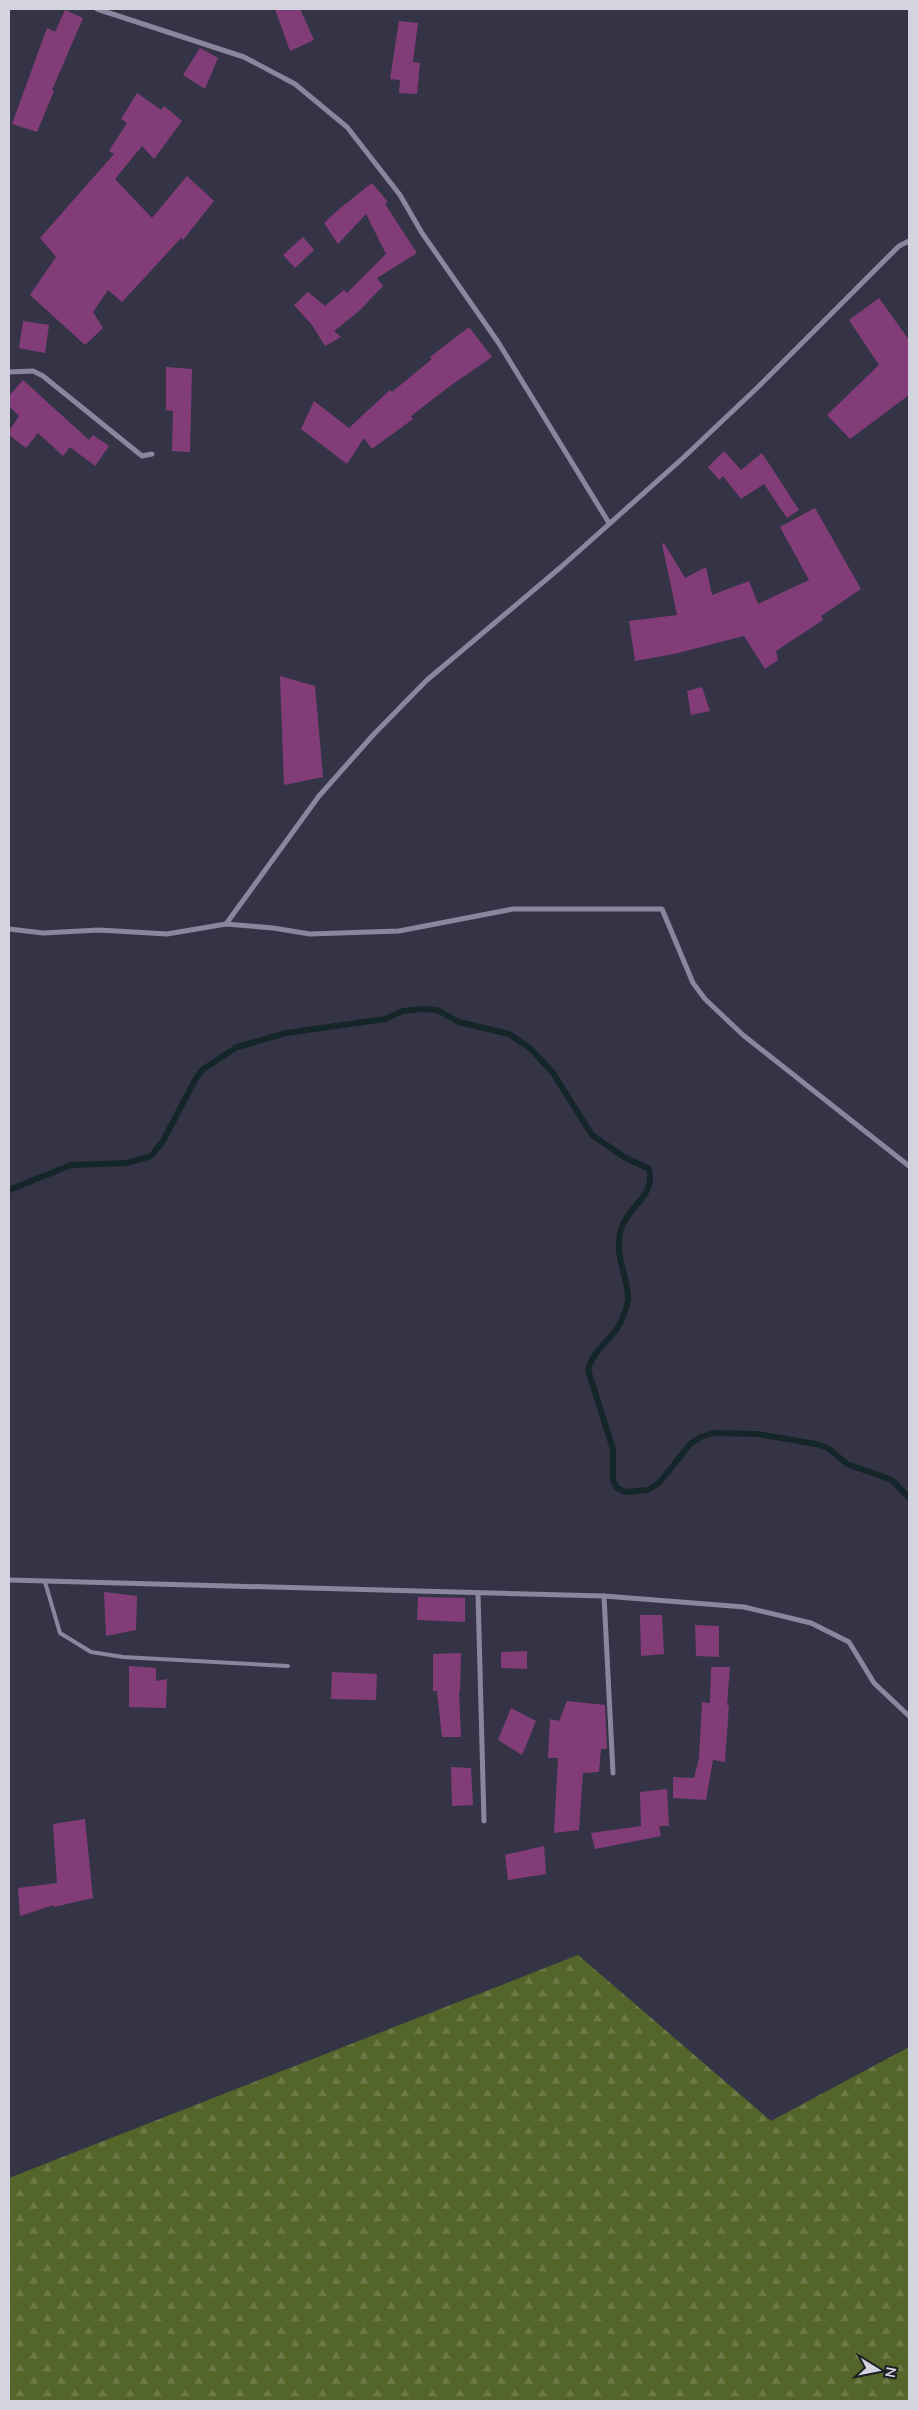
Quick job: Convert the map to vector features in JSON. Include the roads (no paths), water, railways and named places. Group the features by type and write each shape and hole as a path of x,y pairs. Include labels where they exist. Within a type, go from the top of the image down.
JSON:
{"street":[{"path":"97,9 244,57 295,84 347,127 400,195 422,233 498,342 609,523"},
{"path":"226,924 319,796 374,734 444,664 561,567 758,387 900,246 909,241"},
{"path":"9,372 32,371 43,376 142,456 152,454"},
{"path":"9,929 43,933 99,930 167,934 226,924 273,928 310,934 398,930 514,909 662,909 693,982 705,999 743,1035 909,1166"},
{"path":"9,1580 604,1596 744,1607 811,1623 849,1642 874,1683 909,1716"},
{"path":"478,1594 484,1821"},
{"path":"604,1596 613,1773"}],"lane":[{"path":"45,1582 60,1633 91,1652 131,1658 288,1666"}],"waterway":[{"path":"9,1190 71,1165 127,1163 151,1156 163,1141 202,1070 237,1047 286,1033 385,1019 403,1011 420,1009 437,1010 459,1022 509,1034 531,1049 553,1073 592,1135 624,1157 649,1169 649,1187 624,1221 619,1239 620,1257 628,1292 627,1307 616,1330 595,1355 588,1370 613,1449 613,1480 617,1488 626,1492 648,1490 660,1482 690,1444 701,1437 713,1433 758,1434 816,1444 828,1448 847,1464 892,1480 909,1498"}]}
